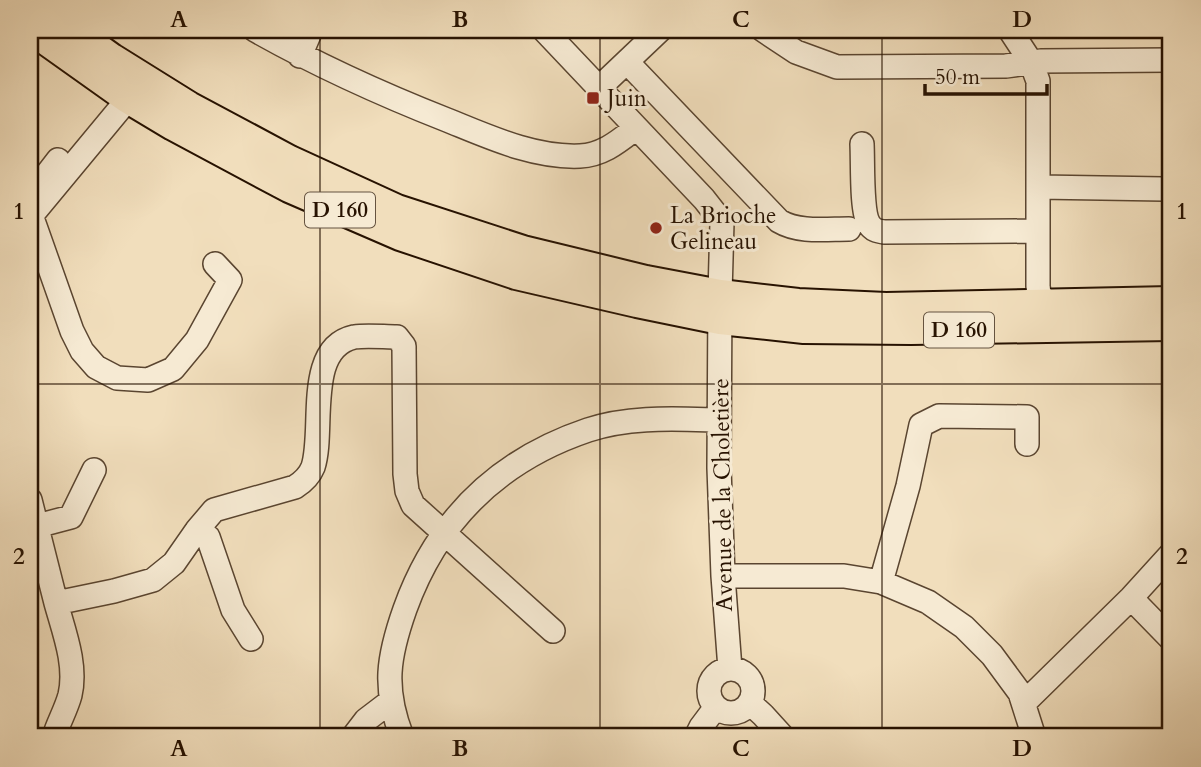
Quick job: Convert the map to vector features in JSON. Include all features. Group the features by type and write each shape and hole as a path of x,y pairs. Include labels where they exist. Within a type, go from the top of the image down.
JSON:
{"main road":[{"name":"D 160","path":"31,30 121,94 173,126 289,188 400,236 516,275 637,303 720,307 798,303 886,307 1171,301"},
{"name":"D 160","path":"73,30 189,106 290,160 397,209 523,250 646,280 720,307 804,329 1171,327"}],"street":[{"path":"255,30 300,55 390,97 502,142 547,154 582,156 605,150 636,128"},
{"path":"300,55 311,30"},
{"name":"Avenue de la Choletière","path":"544,30 704,199 722,222 719,420 723,576 730,669"},
{"path":"600,88 660,30"},
{"path":"763,30 796,52 837,67 1006,66 1031,62 1171,60"},
{"path":"1010,30 1031,62 1038,81 1039,294 1047,303"},
{"path":"627,62 779,221 797,229 849,229"},
{"path":"30,185 41,182 121,94"},
{"path":"121,94 31,214 72,331 82,351 96,367 117,378 148,380 173,369 197,340 230,280 215,264"},
{"path":"862,144 864,208 870,226 875,230 1037,231"},
{"path":"704,199 734,172"},
{"path":"1039,187 1171,191"},
{"path":"56,603 153,580 174,563 214,510 295,487 306,479 312,470 315,456 322,374 330,352 339,343 355,337 397,338 404,346 405,474 407,491 413,505 552,631"},
{"path":"881,582 908,486 920,425 939,416 1027,417 1027,444"},
{"path":"402,737 391,701 390,662 398,628 423,565 444,532 473,499 496,478 525,458 590,429 652,419 719,420"},
{"path":"37,526 71,517 93,470"},
{"path":"30,500 71,659 70,696 54,737"},
{"path":"197,530 208,537 233,610 251,639"},
{"path":"1024,703 1131,598 1171,554"},
{"path":"723,576 844,576 881,582 928,602 964,627 992,655 1020,693 1034,737"},
{"path":"1131,598 1171,639"},
{"path":"730,669 743,673 753,690 750,704 733,713 721,711 709,695 709,687 717,675 730,669"},
{"path":"353,737 366,720 391,701"},
{"path":"750,704 783,737"},
{"path":"696,737 716,707"}],"place":[{"name":"Juin","path":"593,98"},
{"name":"La Brioche Gelineau","path":"656,228"}]}
